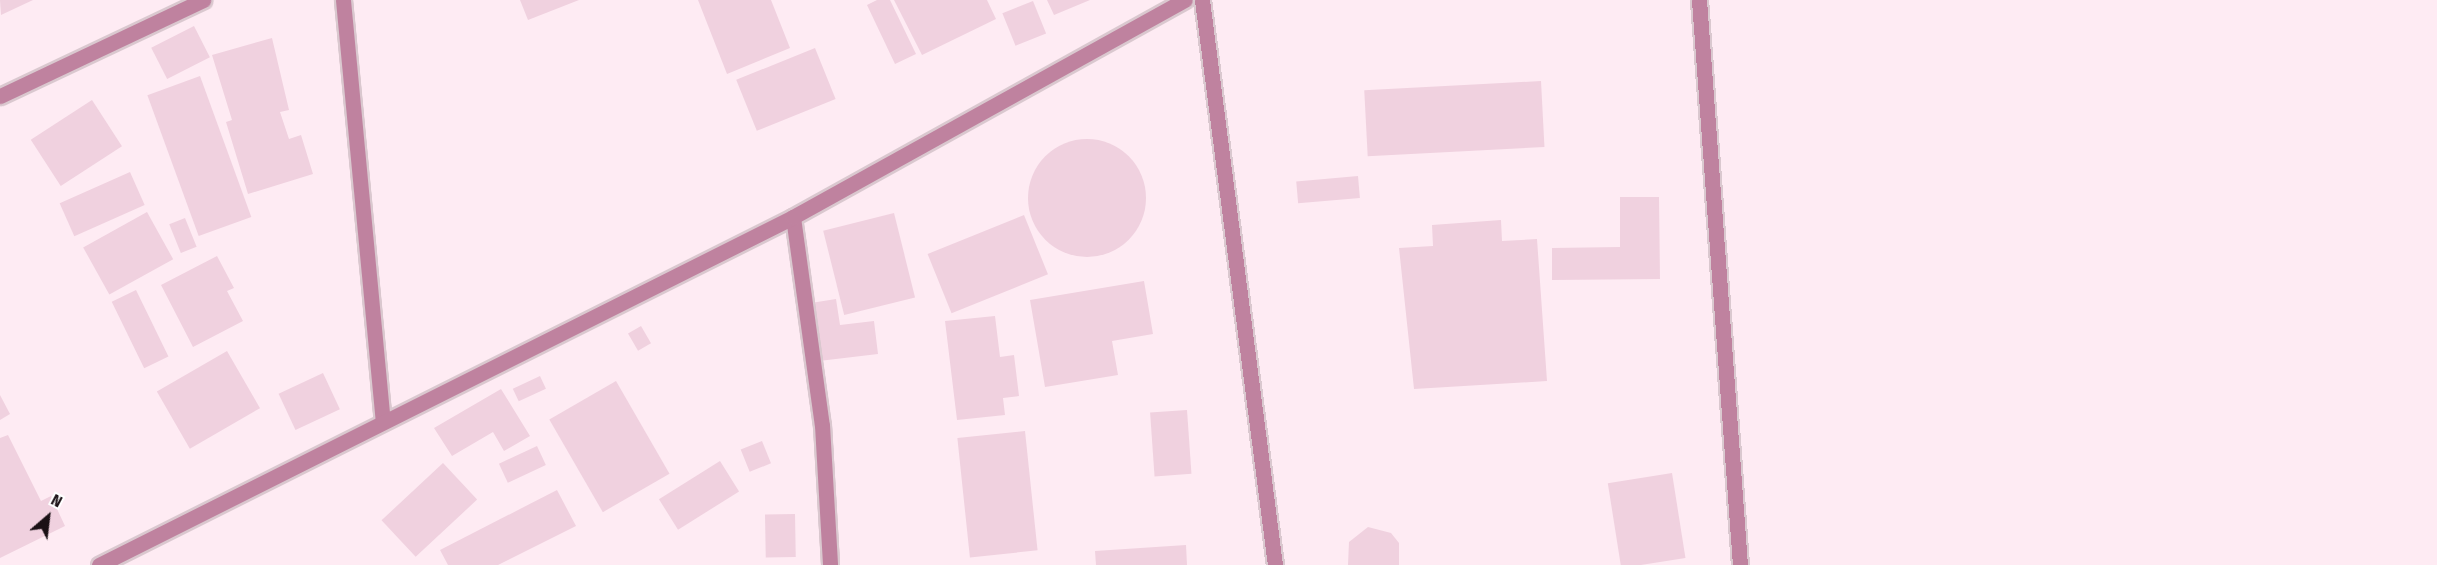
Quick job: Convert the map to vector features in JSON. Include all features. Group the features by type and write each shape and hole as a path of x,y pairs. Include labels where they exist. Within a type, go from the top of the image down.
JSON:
{"street":[{"path":"0,96 202,0"},
{"path":"343,0 383,421"},
{"path":"99,565 793,217 1185,0"},
{"path":"1202,0 1275,565"},
{"path":"1699,0 1740,565"},
{"path":"793,217 822,425 830,565"}],"building":[{"path":"0,0 33,0 1,15"},
{"path":"520,0 579,0 528,20"},
{"path":"698,0 771,0 790,48 727,74"},
{"path":"877,0 890,0 916,54 895,64 867,5"},
{"path":"894,0 987,0 996,19 922,55"},
{"path":"1047,0 1090,0 1054,15"},
{"path":"1033,1 1046,33 1016,46 1002,13"},
{"path":"194,26 210,57 167,79 151,48"},
{"path":"272,38 289,110 280,112 289,139 301,135 313,174 248,194 226,122 232,120 212,55"},
{"path":"815,48 836,99 757,131 736,80"},
{"path":"200,76 251,217 199,236 147,95"},
{"path":"1541,81 1544,147 1368,156 1364,90"},
{"path":"92,100 122,146 61,186 31,140"},
{"path":"1087,139 1110,144 1129,156 1141,175 1146,198 1141,221 1129,240 1110,252 1087,257 1064,252 1045,240 1033,221 1028,198 1033,175 1045,156 1064,144"},
{"path":"130,172 145,205 74,236 60,203"},
{"path":"1358,176 1360,198 1298,203 1296,181"},
{"path":"1620,197 1659,197 1660,279 1552,280 1552,248 1620,247"},
{"path":"147,212 173,259 109,295 83,247"},
{"path":"894,213 915,297 844,315 823,231"},
{"path":"1024,215 1048,274 952,313 928,254"},
{"path":"185,218 197,247 181,253 169,224"},
{"path":"1501,220 1502,241 1537,239 1547,381 1414,389 1399,248 1433,246 1432,225"},
{"path":"217,256 234,288 227,291 243,321 193,347 161,285"},
{"path":"1144,281 1153,334 1112,341 1118,375 1045,387 1030,300"},
{"path":"136,290 168,357 144,368 112,302"},
{"path":"836,299 840,325 874,321 878,354 819,361 811,303"},
{"path":"995,316 1000,357 1014,355 1019,396 1003,398 1005,415 957,420 945,321"},
{"path":"641,326 651,343 638,351 628,334"},
{"path":"227,351 260,408 190,449 157,392"},
{"path":"323,373 340,409 295,430 279,394"},
{"path":"540,376 546,389 519,401 513,389"},
{"path":"616,381 670,474 603,512 549,420"},
{"path":"501,389 530,436 504,451 493,432 452,456 434,428"},
{"path":"0,395 10,414 0,420"},
{"path":"1187,410 1191,474 1155,476 1150,413"},
{"path":"1025,431 1038,550 970,557 957,438"},
{"path":"8,435 41,501 51,496 65,526 0,558 0,438"},
{"path":"762,441 771,463 750,472 741,450"},
{"path":"537,446 546,465 508,483 499,464"},
{"path":"720,461 739,492 678,530 659,499"},
{"path":"443,463 477,500 416,557 382,520"},
{"path":"1672,473 1685,558 1641,565 1621,565 1608,483"},
{"path":"557,490 576,526 498,565 448,565 440,550"},
{"path":"795,514 796,557 766,558 765,515"},
{"path":"1368,527 1391,533 1399,543 1399,565 1348,565 1349,542"},
{"path":"1186,545 1187,565 1096,565 1095,551"}]}
